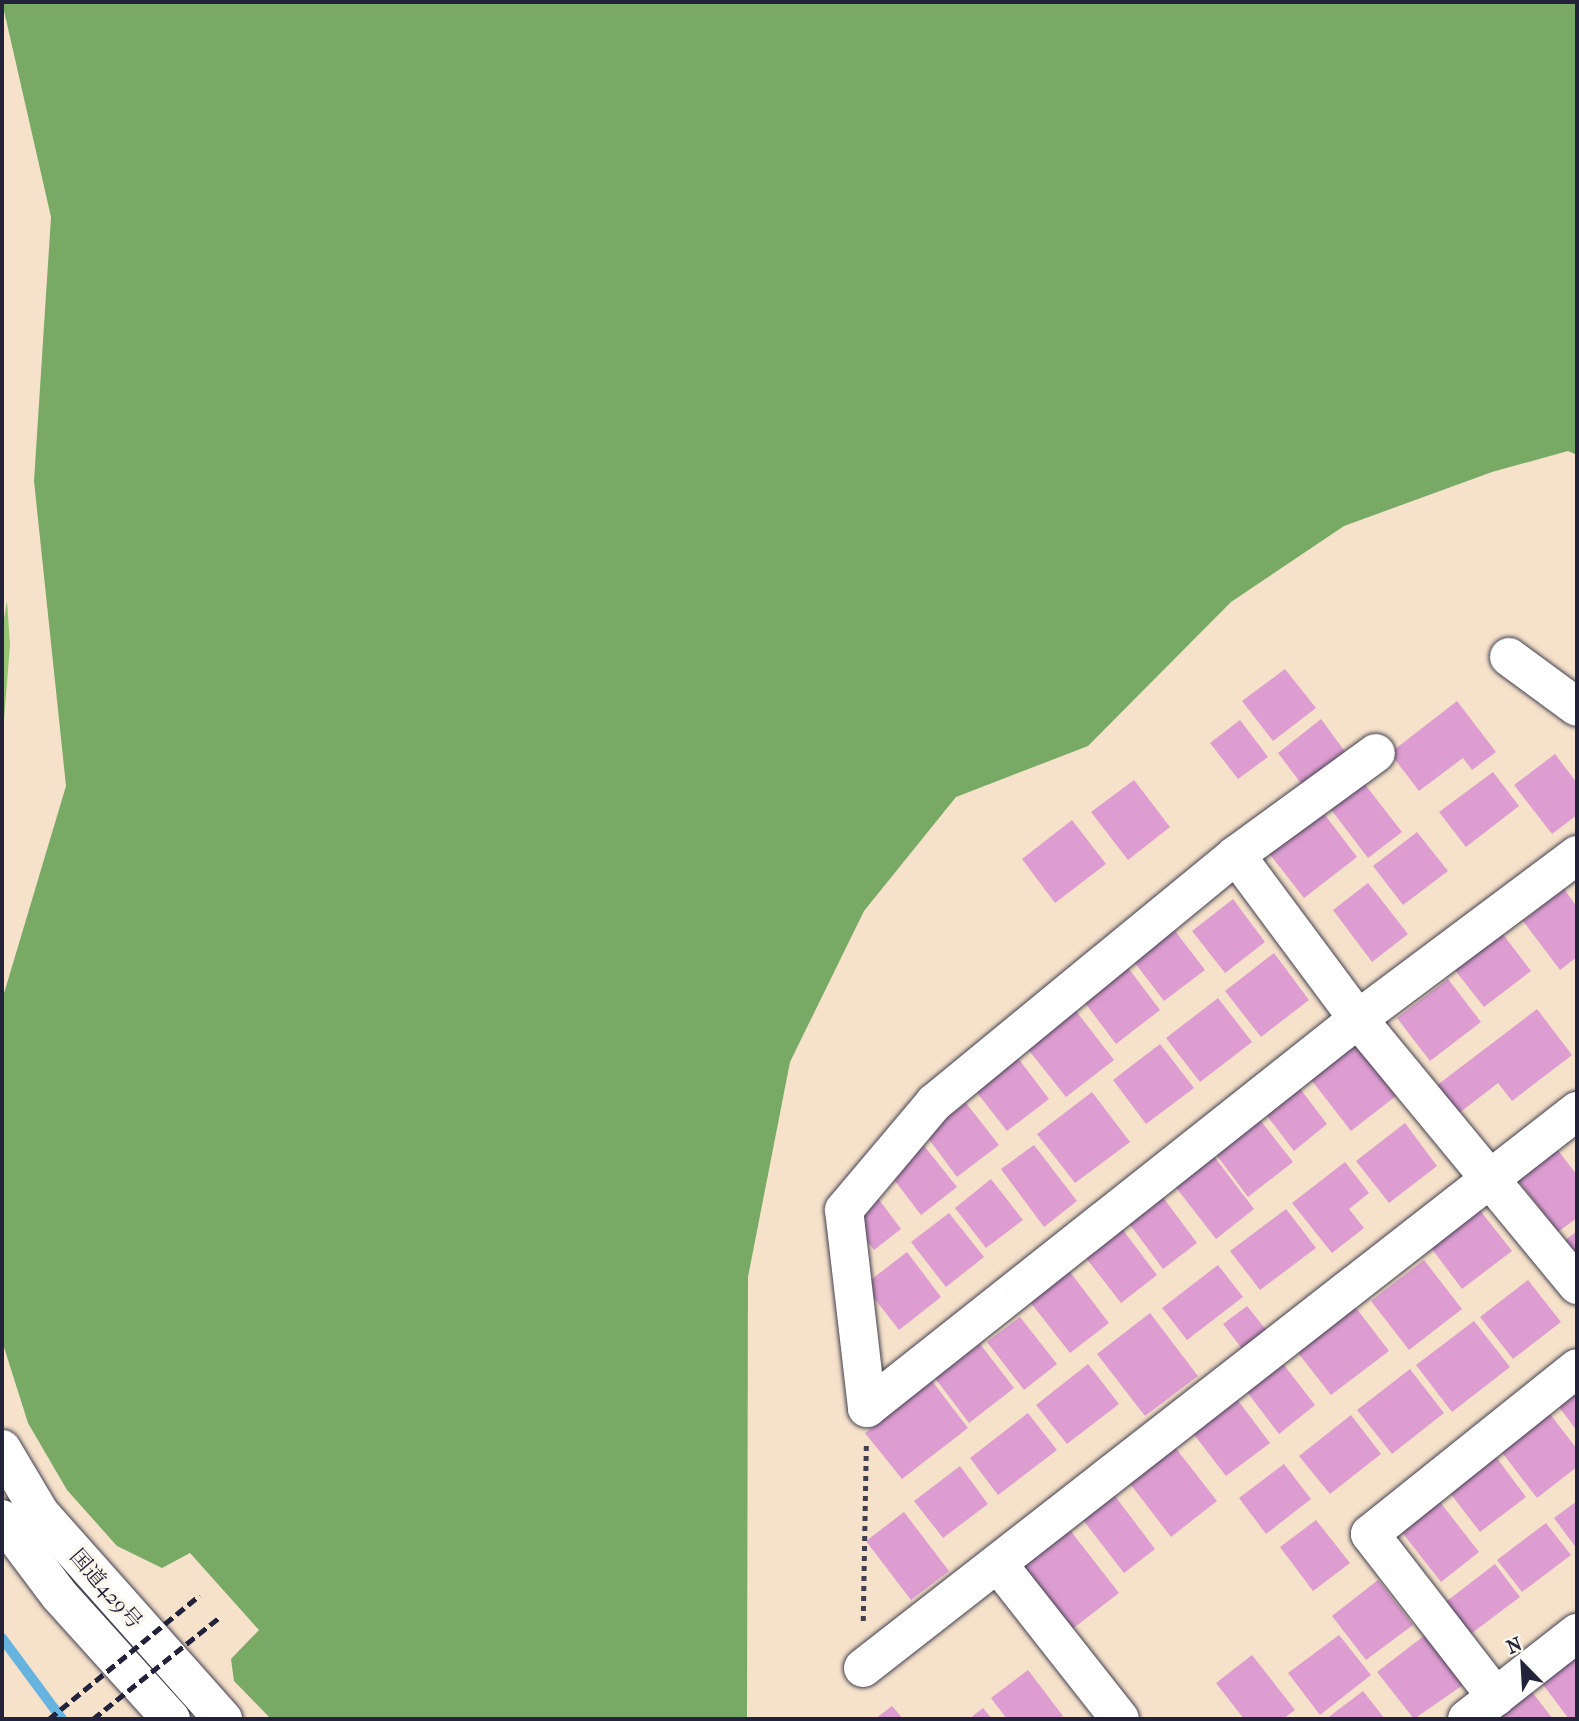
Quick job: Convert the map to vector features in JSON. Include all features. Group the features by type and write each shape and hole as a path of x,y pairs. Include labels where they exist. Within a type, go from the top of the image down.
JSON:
{"main road":[{"path":"1508,657 1577,707"},
{"path":"867,1408 844,1210 934,1103 1236,855 1376,753"},
{"path":"1236,855 1357,1019 1577,1285"},
{"path":"867,1408 1357,1019 1577,855"},
{"path":"863,1668 1577,1111"},
{"path":"1577,1368 1370,1534 1481,1708 1577,1633"},
{"name":"国道429号","path":"2,1449 40,1513 223,1719"},
{"name":"国道429号","path":"2,1519 59,1595 171,1719"},
{"path":"998,1564 1120,1719"}],"path":[{"path":"863,1668 867,1408"}],"green space":[{"path":"2,2 1577,2 1577,455 1568,451 1492,472 1344,526 1231,602 1088,746 956,797 864,911 790,1062 748,1277 747,1719 271,1719 234,1681 231,1659 259,1630 190,1553 162,1568 117,1546 67,1490 28,1423 2,1341 2,1000 66,786 34,481 51,217"},
{"path":"7,601 10,645 2,745 2,630"}],"building":[{"path":"1285,669 1316,708 1273,741 1242,701"},
{"path":"1457,701 1496,752 1472,770 1463,758 1419,791 1390,753"},
{"path":"1321,719 1346,753 1303,786 1278,753"},
{"path":"1240,720 1268,757 1238,779 1210,743"},
{"path":"1555,754 1577,783 1577,815 1552,834 1514,785"},
{"path":"1493,772 1519,806 1466,847 1439,812"},
{"path":"1360,778 1402,832 1368,858 1326,803"},
{"path":"1134,780 1170,827 1128,860 1091,812"},
{"path":"1322,811 1357,857 1304,898 1268,852"},
{"path":"1072,820 1106,864 1055,903 1022,859"},
{"path":"1417,832 1448,871 1403,905 1373,866"},
{"path":"1368,883 1408,934 1372,962 1333,910"},
{"path":"1564,889 1577,907 1577,957 1560,970 1523,921"},
{"path":"1233,899 1265,942 1225,973 1192,931"},
{"path":"1172,927 1205,970 1164,1001 1132,959"},
{"path":"1499,929 1531,971 1484,1007 1451,965"},
{"path":"1274,953 1309,1000 1261,1037 1225,991"},
{"path":"1126,965 1160,1010 1116,1044 1082,999"},
{"path":"1448,979 1481,1022 1430,1061 1397,1018"},
{"path":"1218,998 1252,1042 1200,1082 1166,1038"},
{"path":"1537,1009 1572,1055 1512,1101 1498,1083 1458,1114 1436,1086"},
{"path":"1076,1011 1114,1060 1066,1097 1027,1048"},
{"path":"1355,1042 1396,1096 1351,1131 1309,1077"},
{"path":"1160,1044 1194,1088 1146,1124 1113,1080"},
{"path":"1018,1058 1049,1099 1007,1131 975,1090"},
{"path":"1298,1086 1327,1124 1294,1151 1264,1112"},
{"path":"1092,1092 1130,1142 1075,1183 1037,1134"},
{"path":"966,1103 999,1145 957,1177 925,1134"},
{"path":"1253,1111 1293,1162 1248,1197 1209,1145"},
{"path":"1405,1123 1437,1166 1389,1203 1356,1161"},
{"path":"921,1142 957,1187 921,1215 886,1169"},
{"path":"1034,1145 1077,1201 1044,1227 1001,1169"},
{"path":"1557,1149 1577,1175 1577,1218 1558,1232 1518,1180"},
{"path":"1213,1155 1254,1209 1216,1239 1174,1185"},
{"path":"1345,1162 1369,1193 1349,1209 1364,1228 1332,1253 1292,1203"},
{"path":"991,1179 1023,1220 986,1248 955,1208"},
{"path":"871,1189 901,1229 874,1250 844,1210"},
{"path":"1162,1196 1197,1243 1163,1269 1128,1222"},
{"path":"1475,1204 1512,1251 1462,1289 1426,1241"},
{"path":"1286,1209 1316,1248 1260,1290 1230,1251"},
{"path":"949,1213 984,1257 946,1287 911,1242"},
{"path":"1123,1230 1157,1275 1121,1303 1086,1258"},
{"path":"1577,1231 1577,1268 1559,1245"},
{"path":"907,1252 941,1297 899,1330 864,1285"},
{"path":"1424,1260 1462,1309 1409,1350 1371,1301"},
{"path":"1218,1265 1243,1297 1187,1340 1162,1308"},
{"path":"1067,1268 1109,1323 1070,1353 1027,1298"},
{"path":"1528,1280 1561,1322 1513,1359 1480,1317"},
{"path":"1353,1304 1389,1351 1331,1395 1295,1349"},
{"path":"1247,1306 1267,1331 1243,1350 1223,1324"},
{"path":"1150,1313 1198,1376 1145,1416 1097,1354"},
{"path":"1020,1317 1057,1364 1024,1390 987,1342"},
{"path":"1474,1321 1510,1367 1452,1412 1416,1365"},
{"path":"980,1344 1014,1388 969,1423 935,1378"},
{"path":"1277,1356 1315,1405 1279,1434 1241,1384"},
{"path":"1088,1364 1119,1404 1067,1444 1036,1405"},
{"path":"1410,1369 1444,1413 1392,1454 1357,1410"},
{"path":"932,1381 968,1428 902,1479 865,1433"},
{"path":"1577,1387 1577,1431 1556,1403"},
{"path":"1236,1398 1270,1443 1226,1476 1192,1432"},
{"path":"1028,1413 1057,1450 998,1495 970,1458"},
{"path":"1550,1414 1577,1449 1577,1467 1537,1498 1501,1451"},
{"path":"1351,1415 1381,1454 1330,1494 1299,1456"},
{"path":"1174,1446 1217,1501 1171,1537 1128,1481"},
{"path":"1493,1453 1526,1497 1480,1532 1447,1489"},
{"path":"1284,1464 1311,1499 1266,1534 1239,1498"},
{"path":"960,1466 988,1504 943,1538 914,1501"},
{"path":"1115,1496 1155,1549 1124,1573 1083,1520"},
{"path":"1577,1501 1577,1549 1554,1518"},
{"path":"1440,1502 1479,1552 1441,1582 1401,1531"},
{"path":"904,1512 949,1571 911,1600 866,1541"},
{"path":"1316,1520 1350,1563 1313,1591 1280,1547"},
{"path":"1546,1523 1571,1555 1522,1592 1497,1560"},
{"path":"1066,1525 1119,1593 1071,1630 1018,1561"},
{"path":"1495,1564 1520,1597 1468,1636 1443,1604"},
{"path":"1378,1580 1413,1625 1366,1660 1332,1616"},
{"path":"1339,1635 1371,1675 1320,1715 1288,1673"},
{"path":"1425,1635 1463,1685 1414,1719 1377,1672"},
{"path":"1577,1654 1577,1718 1569,1719 1541,1682"},
{"path":"1252,1655 1295,1710 1283,1719 1244,1719 1216,1683"},
{"path":"1028,1670 1063,1716 1058,1719 1007,1719 991,1698"},
{"path":"1363,1691 1385,1719 1326,1719"},
{"path":"1532,1692 1553,1719 1498,1719"},
{"path":"892,1706 903,1719 875,1719"},
{"path":"983,1708 992,1719 969,1719"}],"waterway":[{"path":"2,1638 62,1719"}],"railway":[{"path":"49,1719 200,1595"},
{"path":"93,1719 220,1617"}]}
